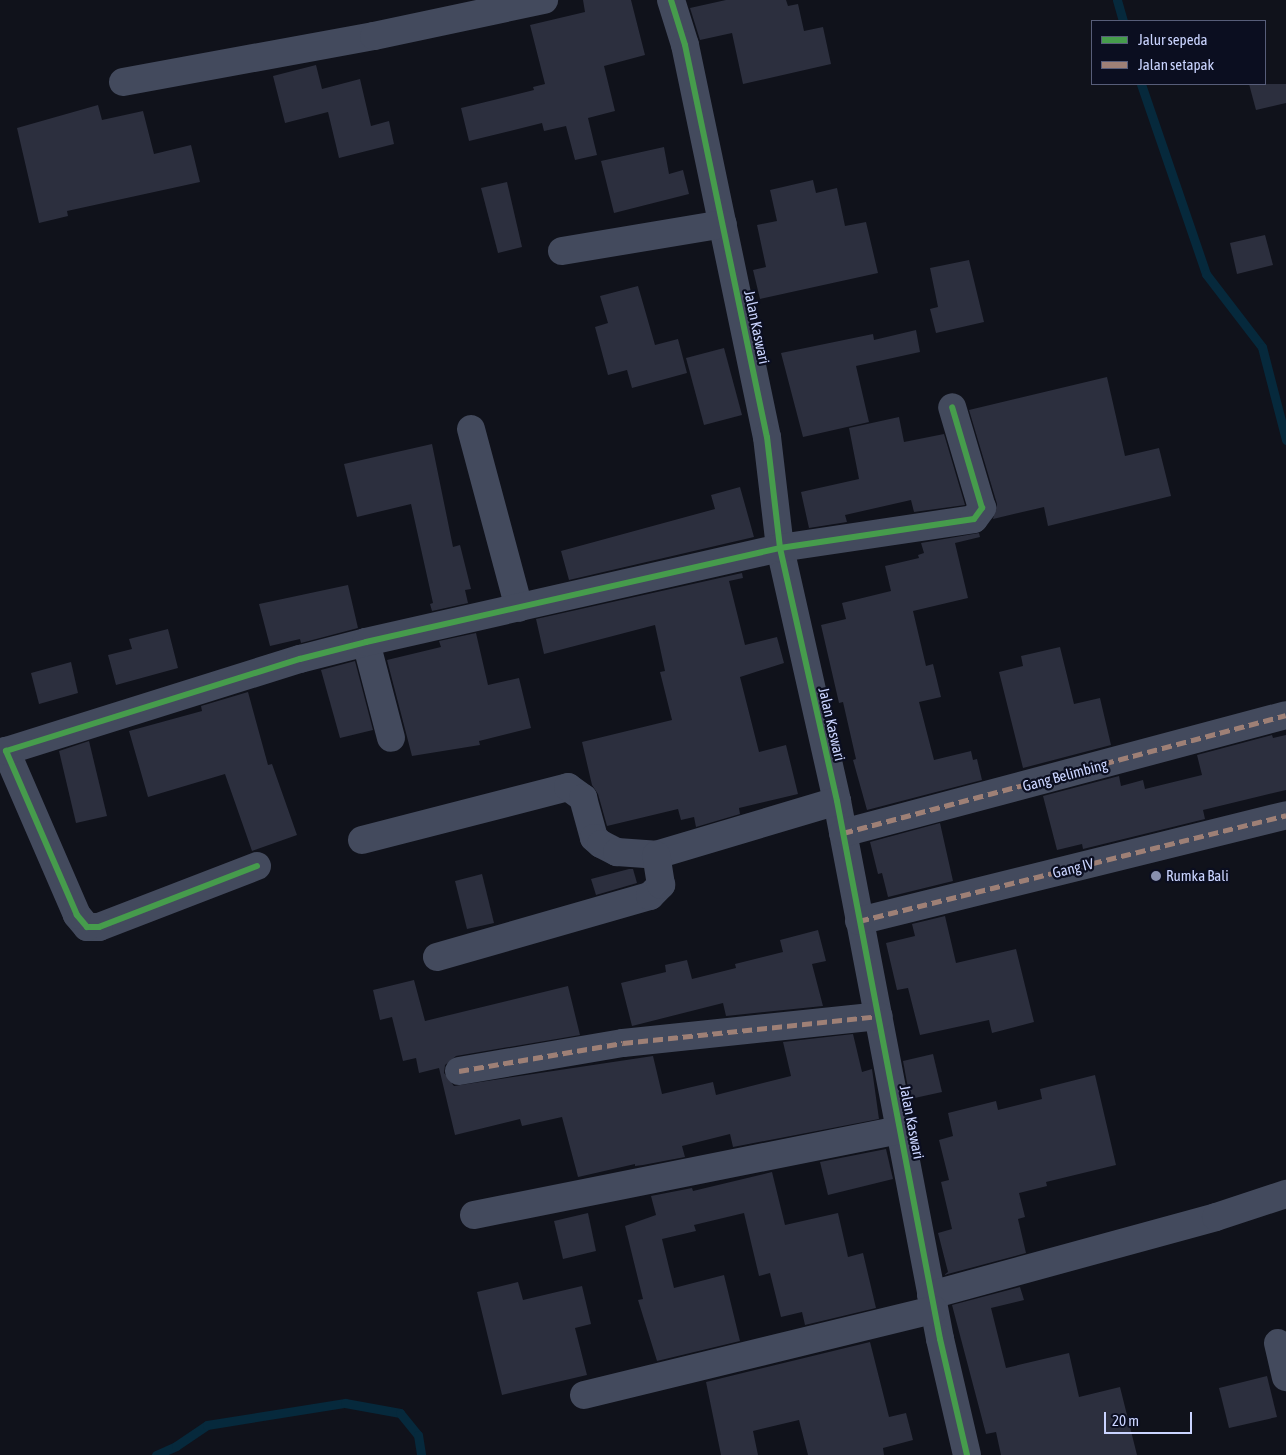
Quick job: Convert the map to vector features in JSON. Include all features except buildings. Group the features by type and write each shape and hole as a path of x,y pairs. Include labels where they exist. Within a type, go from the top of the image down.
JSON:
{"street":[{"path":"123,82 374,36 544,0"},
{"name":"Jalan Kaswari","path":"671,0 685,44 724,224 767,437 780,548 837,801 901,1130 932,1303 967,1455"},
{"path":"562,251 724,224"},
{"path":"257,866 99,926 87,927 77,915 6,751 300,659 366,642 780,548 960,522 978,516 982,508 952,408"},
{"path":"471,430 519,608"},
{"path":"366,642 391,738"},
{"name":"Gang Belimbing","path":"843,833 1286,715"},
{"path":"362,840 568,787 582,798 594,838 601,844 617,852 656,855 837,801"},
{"name":"Gang IV","path":"859,921 1286,815"},
{"path":"437,957 650,896 661,885 656,855"},
{"path":"459,1071 623,1043 879,1016"},
{"path":"474,1216 901,1130"},
{"path":"584,1395 932,1303 1286,1194"},
{"path":"1278,1343 1286,1377"}],"waterway":[{"path":"1117,0 1123,20"},
{"path":"1141,85 1206,274 1262,347 1286,440"},
{"path":"156,1455 176,1446 207,1425 345,1403 400,1413 418,1435 421,1455"}],"marked path":[{"path":"843,833 1286,715"},
{"path":"859,921 1286,815"},
{"path":"459,1071 623,1043 879,1016"}],"cycle path":[{"path":"671,0 685,45 767,437 780,548 837,801 940,1339 967,1455"},
{"path":"257,866 99,927 87,927 77,915 6,751 300,659 366,642 780,548 974,519 982,508 952,407"}],"place":[{"name":"Rumka Bali","path":"1156,876"}]}
